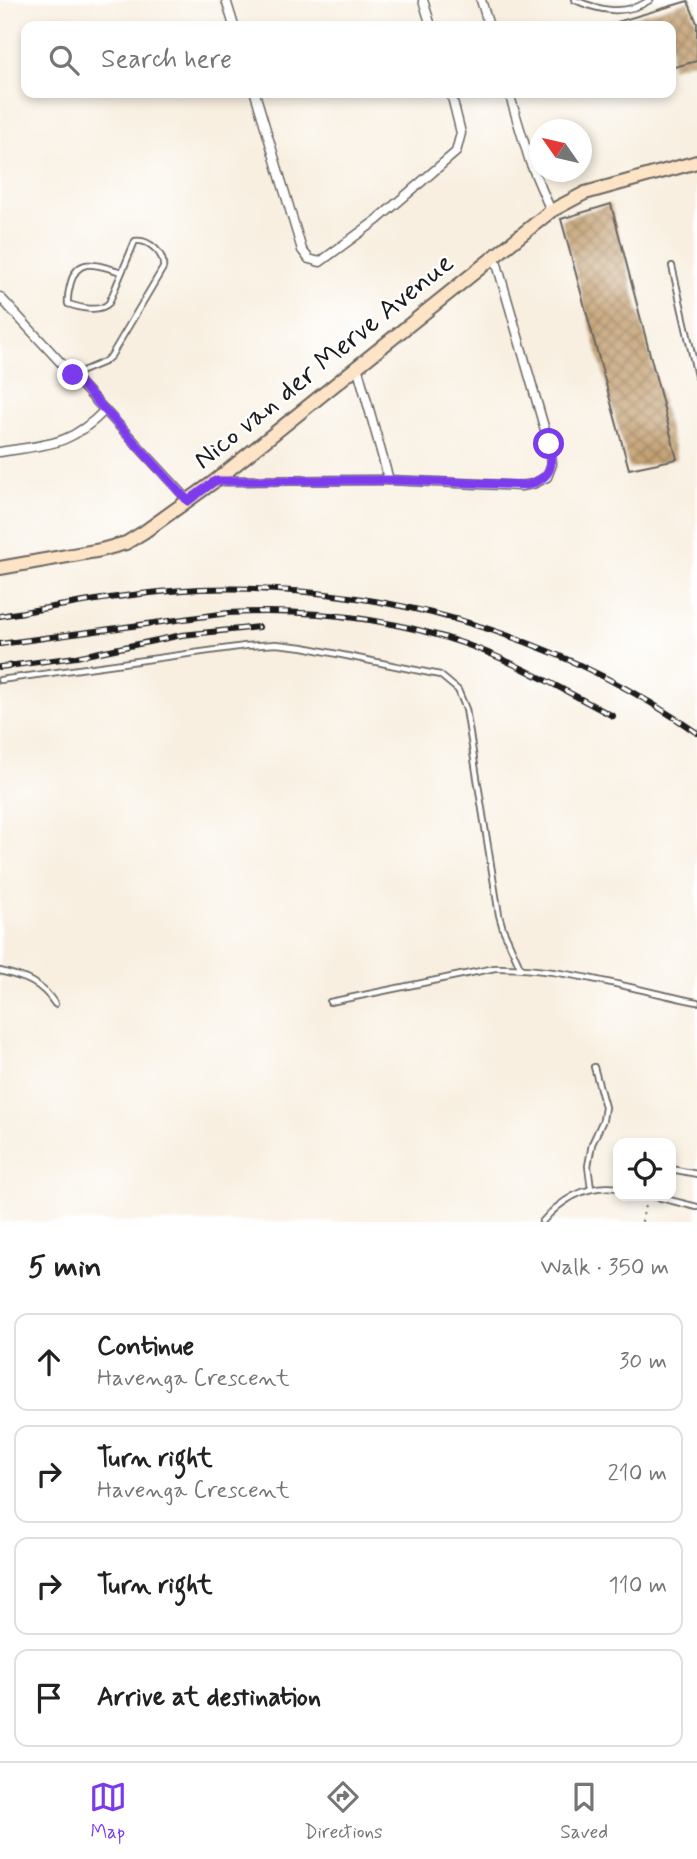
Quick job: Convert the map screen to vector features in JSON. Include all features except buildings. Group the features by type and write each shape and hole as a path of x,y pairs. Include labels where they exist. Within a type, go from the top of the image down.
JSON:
{"street":[{"path":"226,0 232,21"},
{"path":"423,0 429,21"},
{"path":"481,0 487,21"},
{"path":"256,98 302,250 309,259 316,262 324,261 346,245 456,152 461,134 453,98"},
{"path":"511,98 530,162 551,211"},
{"name":"Nico van der Merve Avenue","path":"0,568 118,546 144,532 215,481 551,211 585,193 697,162"},
{"path":"215,481 389,480 527,485 541,481 551,470 552,457 495,257"},
{"path":"0,297 188,501"},
{"path":"357,366 389,480"},
{"path":"0,452 66,440 85,429 104,410"}],"lane":[{"path":"575,0 602,10 616,11 630,9 650,0"},
{"path":"73,375 111,356 163,268 163,258 156,249 139,239 133,243 122,272 106,307 100,310 68,303 73,274 87,264 122,272"},
{"path":"672,266 697,376"},
{"path":"0,680 244,646 276,644 303,647 440,676 458,690 466,709 499,915 520,967"},
{"path":"330,1002 495,968 520,967 697,1002"},
{"path":"0,971 37,983 55,1004"},
{"path":"591,1189 588,1166 592,1144 603,1120 605,1107 594,1067"},
{"path":"676,1170 697,1174"},
{"path":"542,1222 568,1198 591,1189 613,1188"},
{"path":"673,1201 697,1207"}],"path":[{"path":"642,1222 645,1201"}],"railway":[{"path":"0,616 125,596 200,589 266,589 397,605 461,620 523,641 583,667 641,697 697,733"},
{"path":"0,644 228,613 288,612 348,617 407,627 484,651 613,716"},
{"path":"0,667 76,657 182,635 259,627"}],"route":[{"path":"73,375 188,501 215,481 389,480 527,485 541,481 551,470 549,444"}]}
